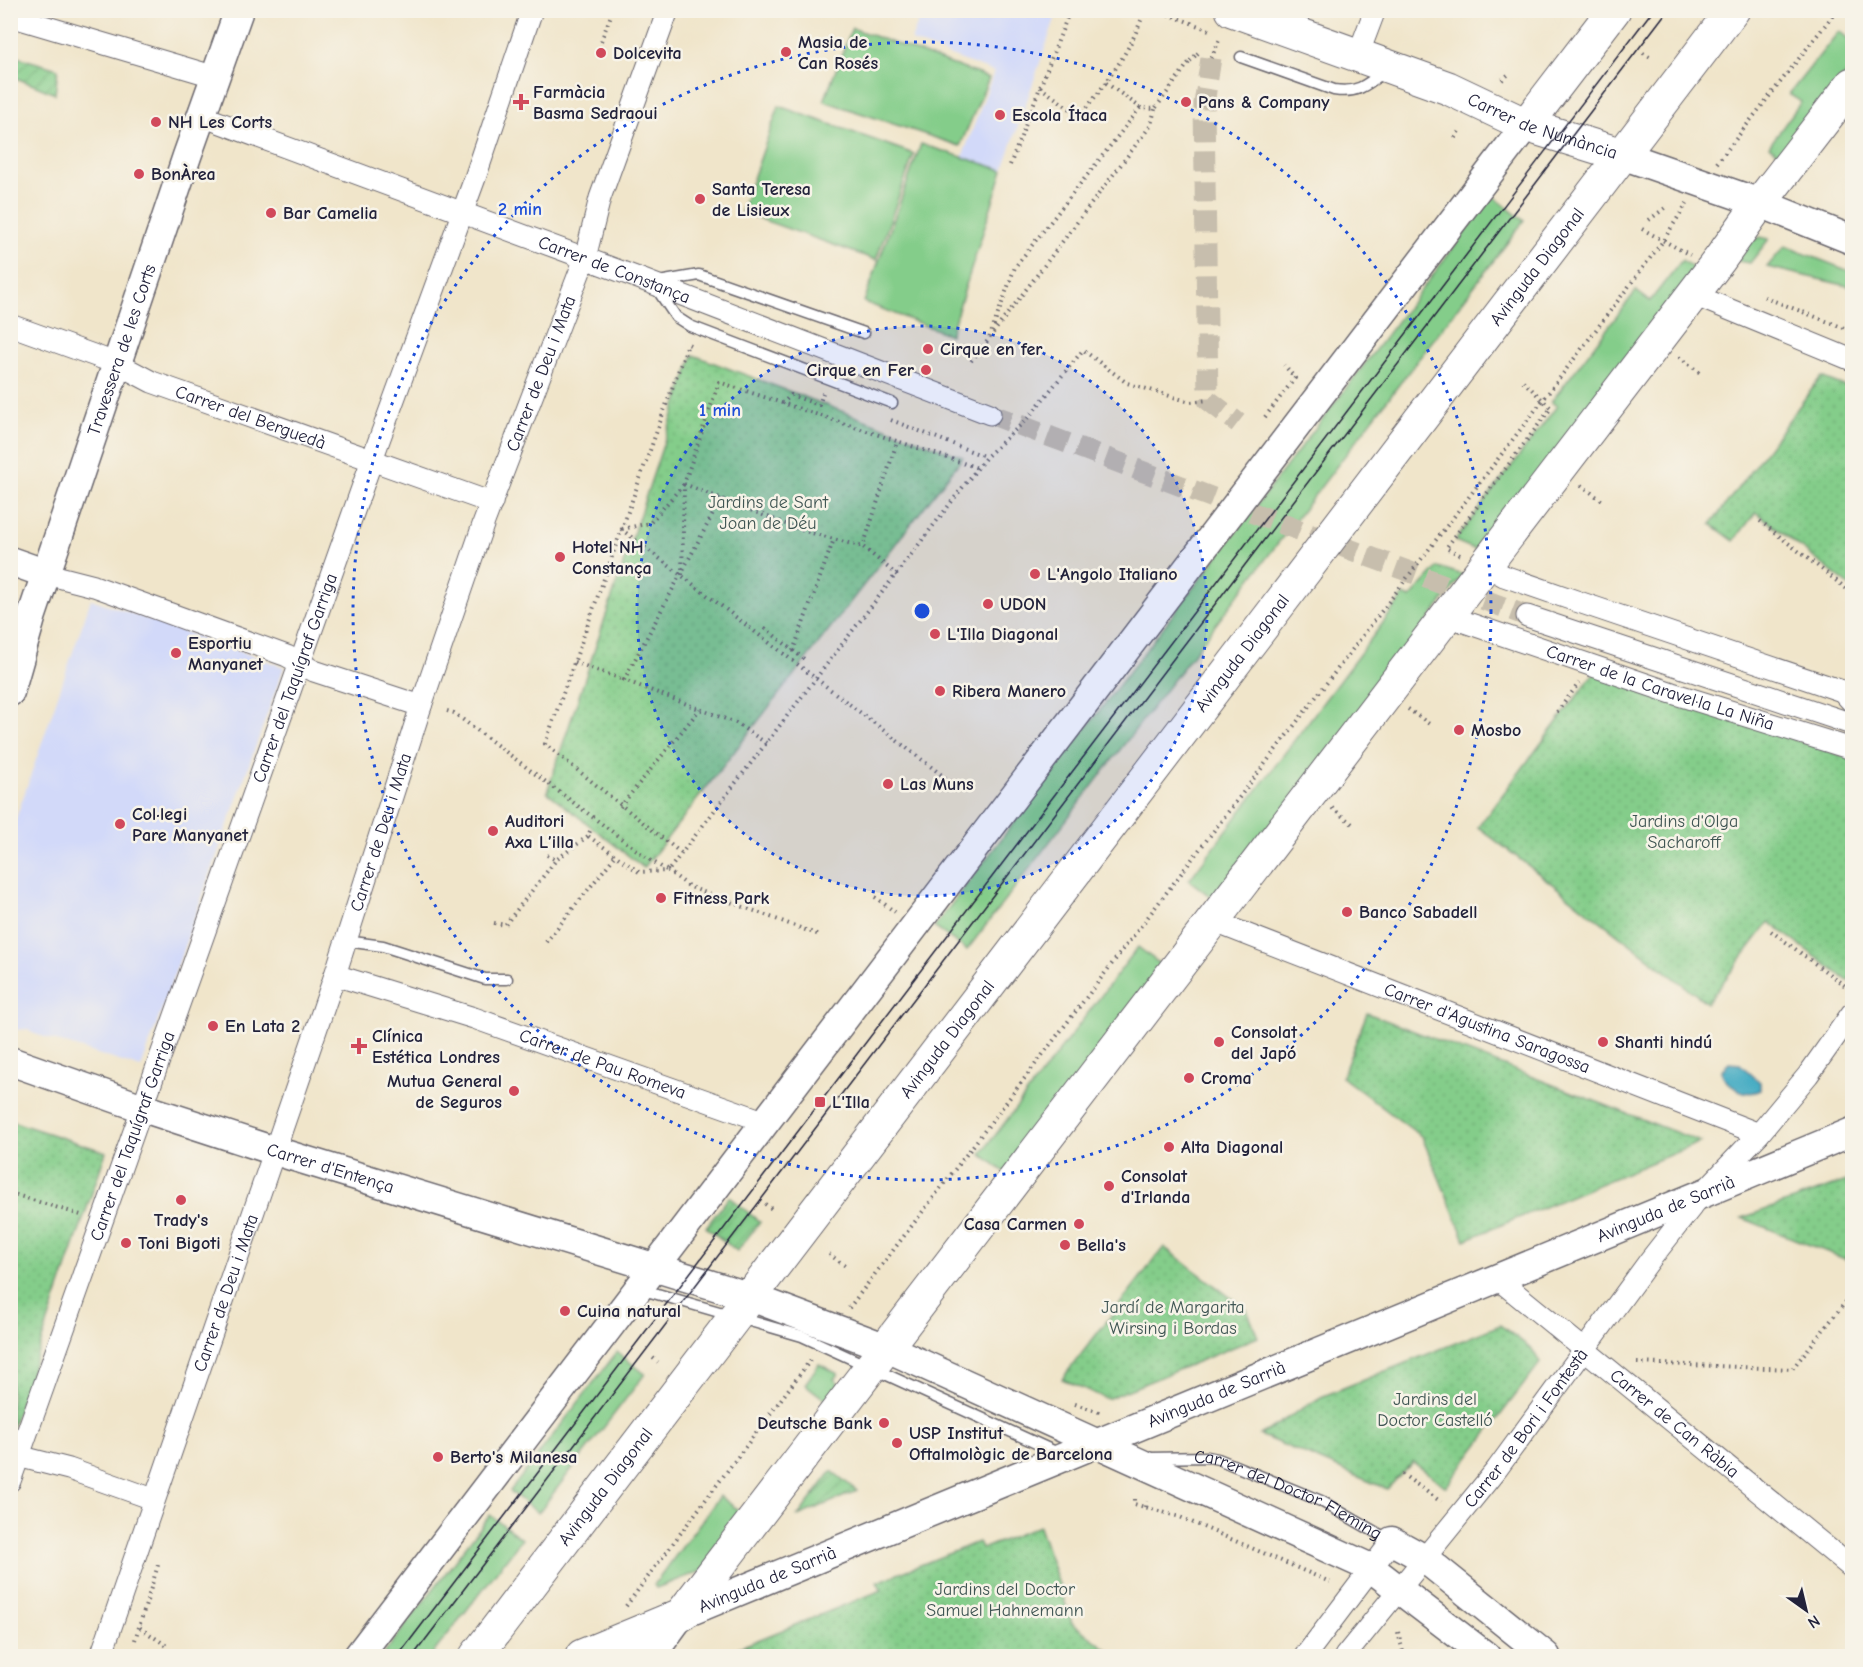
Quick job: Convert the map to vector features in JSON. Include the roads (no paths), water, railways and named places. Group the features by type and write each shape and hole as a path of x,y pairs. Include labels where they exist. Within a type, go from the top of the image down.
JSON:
{"main road":[{"name":"Travessera de les Corts","path":"10,692 47,574 239,10"},
{"path":"358,1656 1614,10"},
{"name":"Avinguda Diagonal","path":"476,1656 1733,10"},
{"name":"Carrer de Numància","path":"1226,25 1358,55 1391,66 1448,88 1526,124 1760,202 1852,240"},
{"path":"651,1656 1215,922 1458,620 1486,566 1694,295 1760,202 1852,84"},
{"path":"10,561 47,574"},
{"name":"Carrer d'Entença","path":"10,1061 645,1278"},
{"name":"Avinguda de Sarrià","path":"582,1656 825,1555 1088,1455 1498,1279 1852,1132"},
{"path":"645,1278 742,1307 878,1358"},
{"name":"Carrer del Doctor Fleming","path":"878,1358 1088,1455 1130,1459 1371,1568 1486,1656"},
{"name":"Carrer del Doctor Fleming","path":"1392,1541 1425,1559 1546,1656"}],"street":[{"name":"Carrer del Taquígraf Garriga","path":"10,1481 15,1454 143,1108 462,212 531,10"},
{"name":"Carrer de Deu i Mata","path":"101,1656 153,1499 335,975 421,706 492,503 585,258 600,198 668,10"},
{"path":"1358,55 1375,10"},
{"path":"10,16 54,19 216,77"},
{"name":"Carrer de Constança","path":"202,116 585,258 990,414"},
{"path":"1694,295 1852,360"},
{"name":"Carrer del Berguedà","path":"10,325 118,364 152,382 492,503"},
{"path":"1486,566 1504,576 1842,691 1852,702"},
{"path":"47,574 94,586 287,656 300,664 421,706"},
{"name":"Carrer de la Caravel·la La Niña","path":"1527,616 1852,724"},
{"name":"Carrer de la Caravel·la La Niña","path":"1458,620 1852,749"},
{"name":"Carrer d'Agustina Saragossa","path":"1215,922 1759,1134"},
{"name":"Carrer de Pau Romeva","path":"335,975 474,1018 766,1122"},
{"name":"Carrer de Bori i Fontestà","path":"1345,1656 1425,1559 1586,1350 1650,1260 1701,1195 1759,1134 1808,1075 1852,1013"},
{"name":"Carrer de Can Ràbia","path":"1498,1279 1852,1568"},
{"path":"15,1454 153,1499"},
{"path":"1305,1656 1392,1541"}],"lane":[{"path":"1241,57 1335,90 1351,92 1367,85 1391,66"},
{"path":"864,333 699,275 653,284 676,317 690,326 892,403"},
{"path":"346,941 383,946 485,979 507,979"},
{"name":"Carrer del Doctor Fleming","path":"1130,1459 1198,1457 1218,1459 1321,1501 1392,1541"}],"water":[{"path":"1729,1063 1740,1064 1760,1082 1760,1090 1748,1093 1732,1086 1721,1071"}],"tunnel":[{"path":"1211,58 1204,104 1208,400 1238,423"},
{"path":"990,414 1527,616"}],"tram line":[{"path":"398,1656 1653,10"},
{"path":"413,1656 1668,10"}],"place":[{"name":"Masia de Can Rosés","path":"786,52"},
{"name":"Dolcevita","path":"601,53"},
{"name":"Farmàcia Basma Sedraoui","path":"521,102"},
{"name":"Pans & Company","path":"1186,102"},
{"name":"Escola Ítaca","path":"1000,115"},
{"name":"NH Les Corts","path":"156,122"},
{"name":"BonÀrea","path":"139,174"},
{"name":"Santa Teresa de Lisieux","path":"700,199"},
{"name":"Bar Camelia","path":"271,213"},
{"name":"Cirque en fer","path":"928,349"},
{"name":"Cirque en Fer","path":"926,370"},
{"name":"Hotel NH Constança","path":"560,557"},
{"name":"L'Angolo Italiano","path":"1035,574"},
{"name":"UDON","path":"988,604"},
{"name":"L'Illa Diagonal","path":"935,634"},
{"name":"Esportiu Manyanet","path":"176,653"},
{"name":"Ribera Manero","path":"940,691"},
{"name":"Mosbo","path":"1459,730"},
{"name":"Las Muns","path":"888,784"},
{"name":"Col·legi Pare Manyanet","path":"120,824"},
{"name":"Auditori Axa L’illa","path":"493,831"},
{"name":"Fitness Park","path":"661,898"},
{"name":"Banco Sabadell","path":"1347,912"},
{"name":"En Lata 2","path":"213,1026"},
{"name":"Consolat del Japó","path":"1219,1042"},
{"name":"Shanti hindú","path":"1603,1042"},
{"name":"Clínica Estética Londres","path":"359,1046"},
{"name":"Croma","path":"1189,1078"},
{"name":"Mutua General de Seguros","path":"514,1091"},
{"name":"L'Illa","path":"820,1102"},
{"name":"Alta Diagonal","path":"1169,1147"},
{"name":"Consolat d'Irlanda","path":"1109,1186"},
{"name":"Trady's","path":"181,1200"},
{"name":"Casa Carmen","path":"1079,1224"},
{"name":"Toni Bigoti","path":"126,1243"},
{"name":"Bella's","path":"1065,1245"},
{"name":"Cuina natural","path":"565,1311"},
{"name":"Deutsche Bank","path":"884,1423"},
{"name":"USP Institut Oftalmològic de Barcelona","path":"897,1443"},
{"name":"Berto's Milanesa","path":"438,1457"}],"park label":[{"name":"Jardins de Sant Joan de Déu","path":"768,512"},
{"name":"Jardins d'Olga Sacharoff","path":"1684,831"},
{"name":"Jardí de Margarita Wirsing i Bordas","path":"1173,1317"},
{"name":"Jardins del Doctor Castelló","path":"1435,1409"},
{"name":"Jardins del Doctor Samuel Hahnemann","path":"1005,1599"}]}
